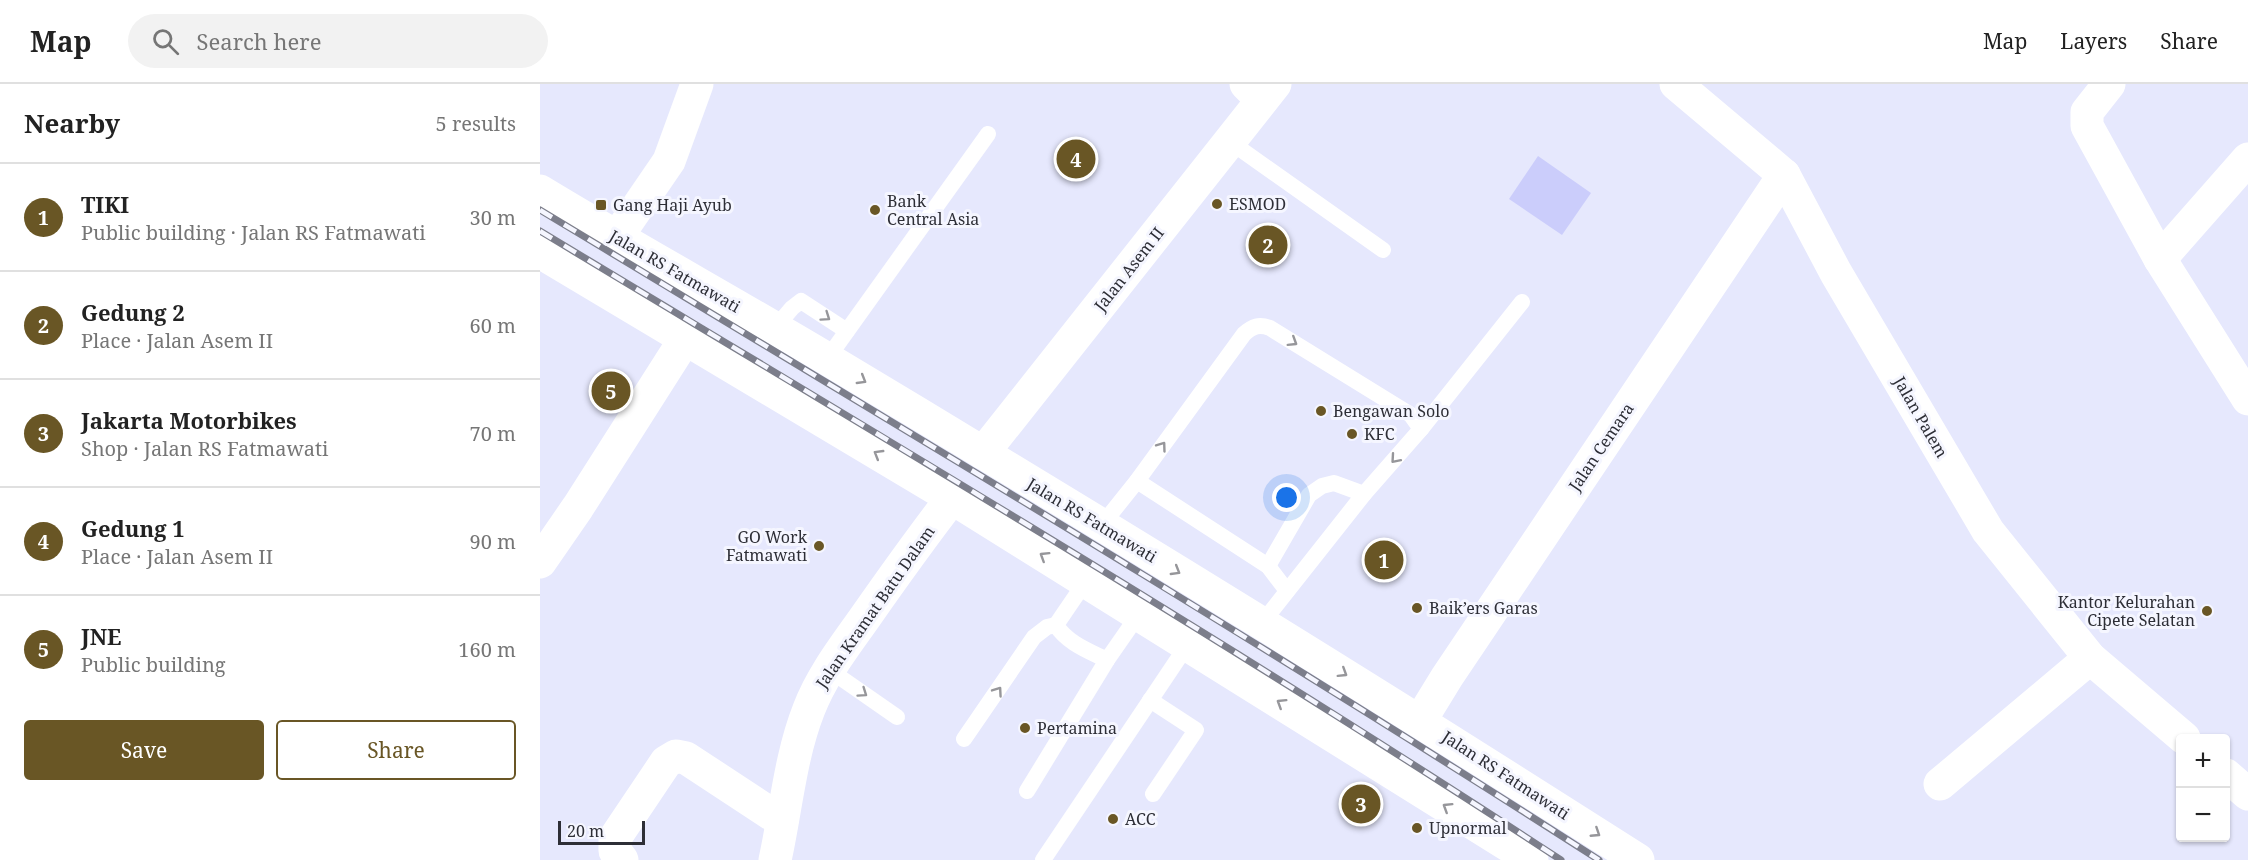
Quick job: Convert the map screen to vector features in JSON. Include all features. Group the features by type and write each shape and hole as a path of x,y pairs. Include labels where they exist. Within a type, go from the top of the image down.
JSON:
{"street":[{"path":"617,237 669,160 697,84"},
{"name":"Jalan Palem","path":"1676,84 1784,175 1836,273 1988,531 2090,658 2179,734"},
{"path":"2109,84 2087,112 2085,122 2160,259 2248,399"},
{"name":"Jalan Asem II","path":"983,453 1229,141 1261,89"},
{"path":"2160,259 2248,159"},
{"name":"Jalan Cemara","path":"1420,721 1784,175"},
{"name":"Jalan RS Fatmawati","path":"540,191 983,453 1420,721 1638,860"},
{"path":"540,252 952,498 1532,860"},
{"path":"540,561 578,507 685,339"},
{"name":"Jalan Kramat Batu Dalam","path":"775,860 792,769 808,711 828,669 952,498"},
{"path":"1940,784 2090,658"},
{"path":"622,860 615,851 615,838 618,831 666,762 676,756 686,758 782,821"},
{"path":"2230,778 2248,794"}],"lane":[{"path":"827,359 988,134"},
{"path":"1229,141 1383,250"},
{"path":"775,328 801,301 848,331"},
{"path":"1262,623 1364,494 1420,429 1522,302"},
{"path":"1101,526 1137,481 1244,334 1252,327 1270,328 1411,415 1420,429"},
{"path":"1137,481 1268,566 1287,591"},
{"path":"1268,566 1309,495 1322,486 1334,483 1364,494"},
{"path":"964,739 1034,637 1047,627 1056,625 1086,581"},
{"path":"1027,791 1107,660 1139,614"},
{"path":"1056,625 1065,637 1107,660"},
{"path":"1043,860 1188,644"},
{"path":"828,669 897,717"},
{"path":"1150,700 1196,730 1153,794"}],"water":[{"path":"1538,156 1591,193 1562,235 1509,199"}],"railway":[{"path":"540,210 1205,612 1599,860"},
{"path":"540,231 1181,619 1309,698 1561,860"}],"place":[{"name":"Gedung 1","path":"1076,159"},
{"name":"ESMOD","path":"1217,204"},
{"name":"Gang Haji Ayub","path":"601,205"},
{"name":"Bank Central Asia","path":"875,210"},
{"name":"Gedung 2","path":"1268,245"},
{"name":"JNE","path":"611,391"},
{"name":"Bengawan Solo","path":"1321,411"},
{"name":"KFC","path":"1352,434"},
{"name":"GO Work Fatmawati","path":"819,546"},
{"name":"TIKI","path":"1384,560"},
{"name":"Baik’ers Garas","path":"1417,608"},
{"name":"Kantor Kelurahan Cipete Selatan","path":"2207,611"},
{"name":"Pertamina","path":"1025,728"},
{"name":"Jakarta Motorbikes","path":"1361,804"},
{"name":"ACC","path":"1113,819"},
{"name":"Upnormal","path":"1417,828"}]}
